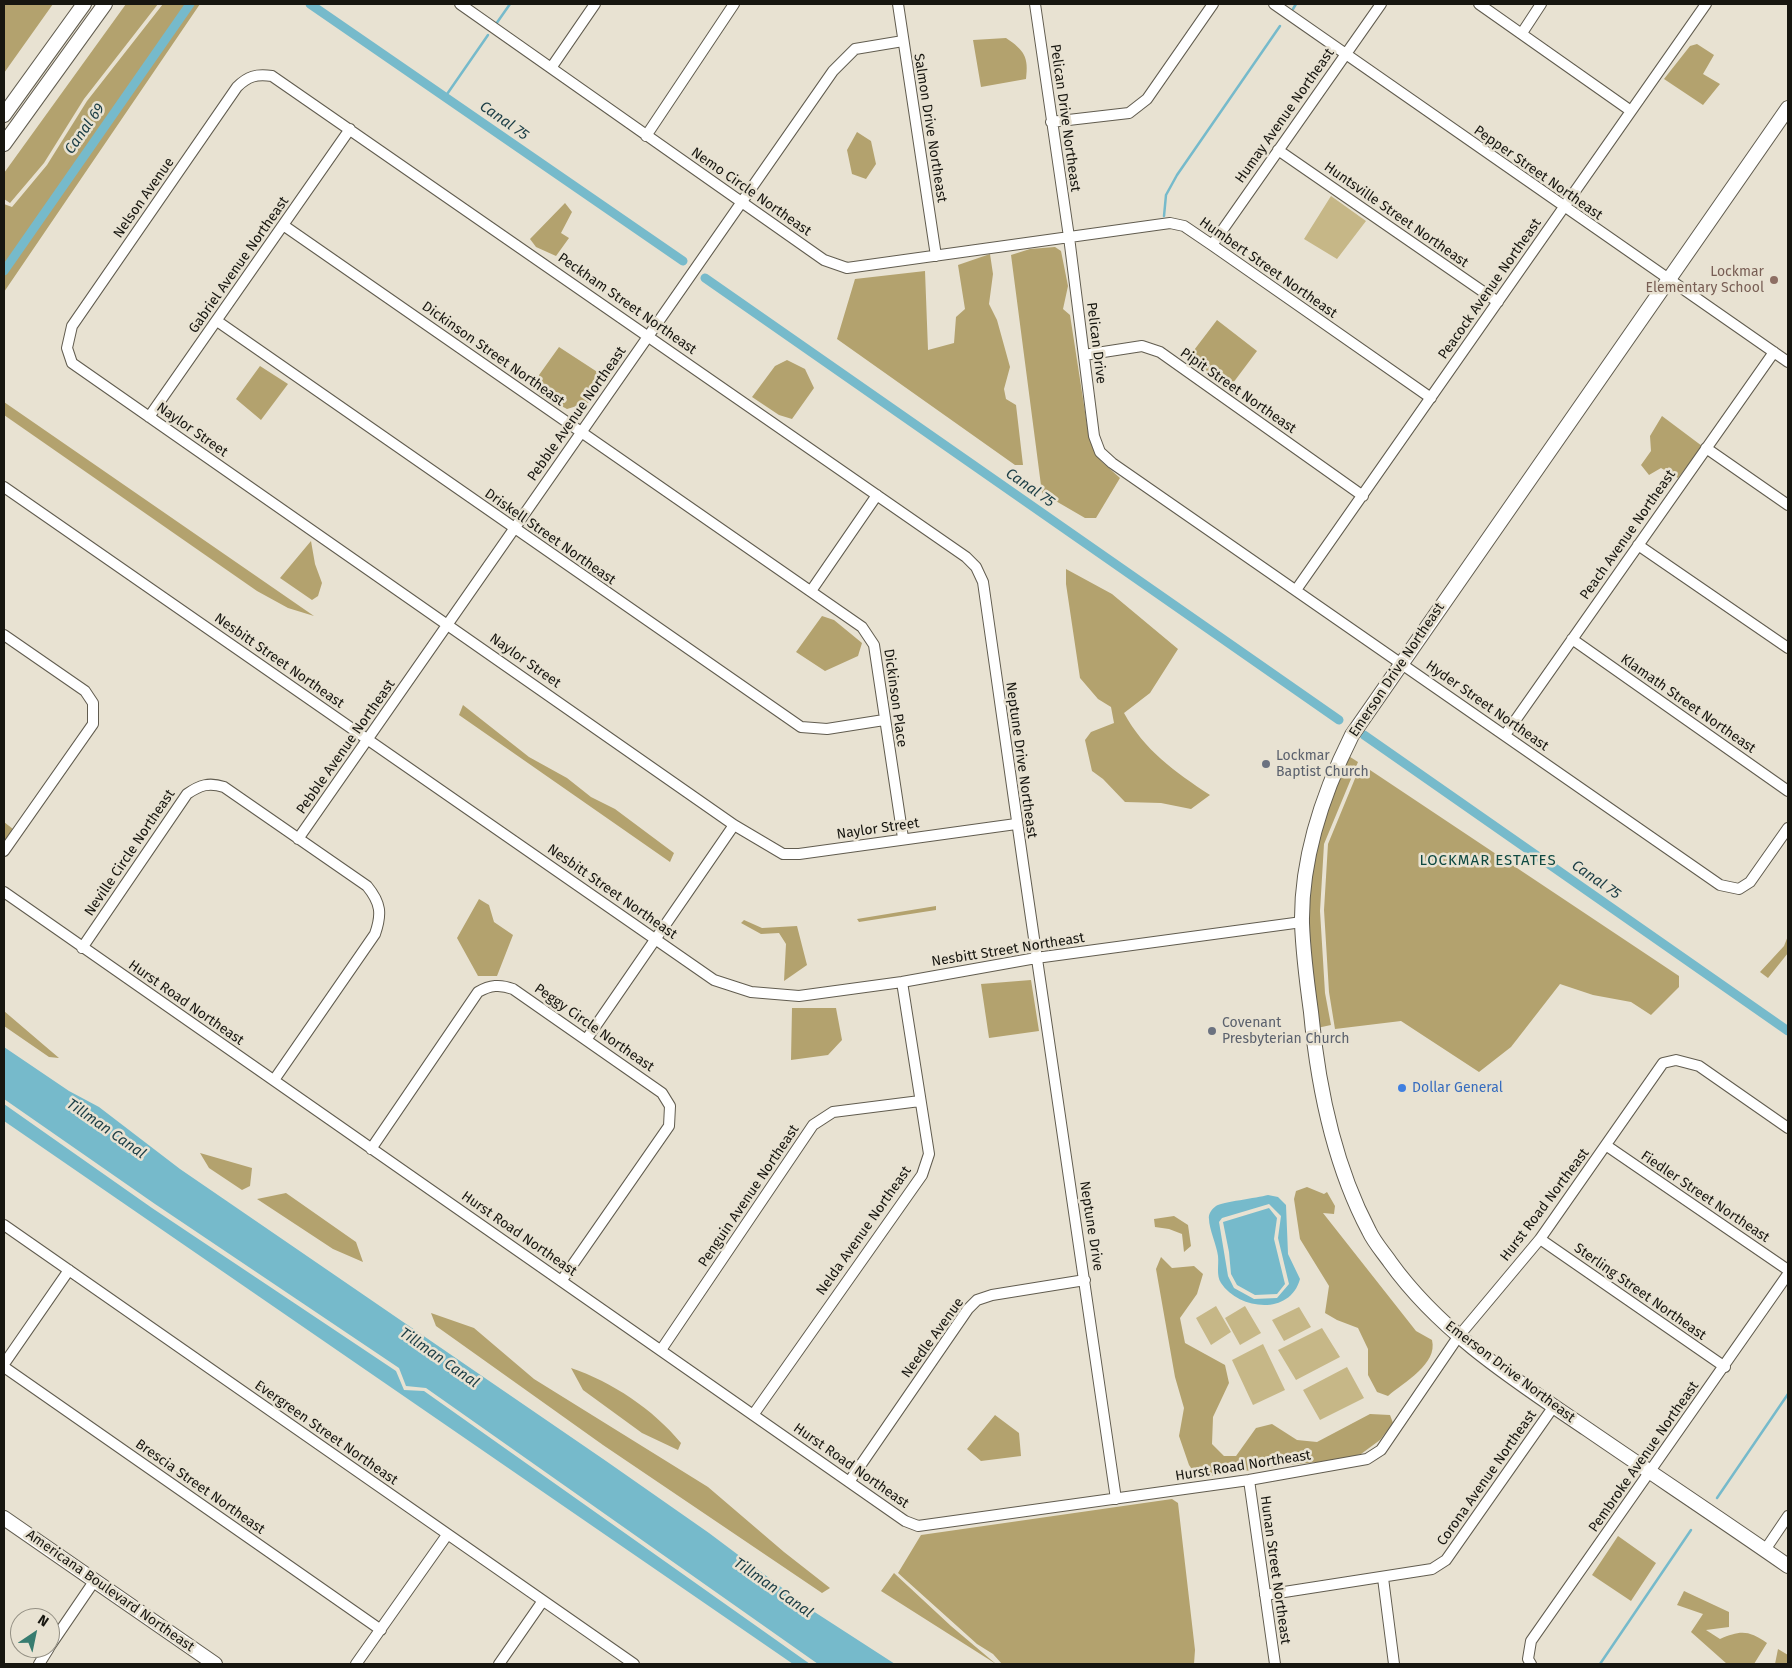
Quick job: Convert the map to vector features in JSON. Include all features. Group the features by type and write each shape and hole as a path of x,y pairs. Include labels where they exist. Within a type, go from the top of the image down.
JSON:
{"street":[{"path":"4,115 84,4"},
{"path":"4,144 105,4"},
{"name":"Nemo Circle Northeast","path":"460,4 824,260 847,268 1069,237"},
{"path":"550,68 595,4"},
{"path":"646,136 734,4"},
{"name":"Salmon Drive Northeast","path":"898,4 936,256"},
{"name":"Pelican Drive Northeast","path":"1035,4 1069,237"},
{"path":"1051,122 1129,113 1147,100 1213,4"},
{"name":"Pepper Street Northeast","path":"1274,4 1788,362"},
{"name":"Humay Avenue Northeast","path":"1212,245 1382,4"},
{"path":"1479,4 1631,112"},
{"path":"1522,33 1541,4"},
{"name":"Peacock Avenue Northeast","path":"1296,590 1706,4"},
{"name":"Pebble Avenue Northeast","path":"298,839 841,61 855,49 903,41"},
{"name":"Peckham Street Northeast","path":"258,74 272,76 350,129 966,557 976,567"},
{"name":"Nelson Avenue","path":"67,348 72,326 237,87 246,79 258,74"},
{"name":"Emerson Drive Northeast","path":"1788,108 1352,735 1331,778 1316,825 1307,866 1302,922 1312,1027 1334,1146 1349,1188 1370,1234 1398,1273 1427,1307 1458,1337 1649,1472 1788,1566"},
{"name":"Gabriel Avenue Northeast","path":"149,417 350,129"},
{"name":"Huntsville Street Northeast","path":"1278,150 1498,302"},
{"name":"Humbert Street Northeast","path":"1069,237 1170,223 1184,226 1431,398"},
{"name":"Dickinson Street Northeast","path":"283,225 811,591"},
{"name":"Pelican Drive","path":"1069,237 1094,436 1100,452"},
{"name":"Driskell Street Northeast","path":"216,321 801,727 828,729 884,720"},
{"name":"Pipit Street Northeast","path":"1084,355 1142,346 1160,352 1363,496"},
{"name":"Naylor Street","path":"67,348 72,363 734,825 783,854 799,854 903,838 1016,824"},
{"name":"Peach Avenue Northeast","path":"1505,735 1774,352"},
{"path":"1706,448 1788,505"},
{"name":"Hyder Street Northeast","path":"1100,452 1720,886 1739,889 1750,882 1788,828"},
{"name":"Nesbitt Street Northeast","path":"4,487 714,980 751,992 798,996 902,982 1036,958 1302,922"},
{"path":"811,591 877,495"},
{"path":"1638,545 1788,648"},
{"name":"Neptune Drive Northeast","path":"976,567 983,582 1036,958"},
{"name":"Dickinson Place","path":"811,591 862,627 874,646 903,838"},
{"path":"4,635 85,691 93,703 92,724 4,851"},
{"name":"Klamath Street Northeast","path":"1572,639 1788,791"},
{"name":"Neville Circle Northeast","path":"82,948 187,794 201,785 214,784 224,787 367,886 377,898 381,915 374,934 274,1080"},
{"path":"586,1040 734,825"},
{"name":"Hurst Road Northeast","path":"4,892 562,1280 752,1415 905,1521 918,1526 1249,1480 1367,1459 1381,1450 1458,1337 1540,1238 1607,1146 1663,1063 1676,1060 1699,1066 1788,1128"},
{"name":"Neptune Drive","path":"1036,958 1116,1499"},
{"name":"Nelda Avenue Northeast","path":"752,1415 922,1175 929,1154 902,982"},
{"name":"Peggy Circle Northeast","path":"371,1149 478,992 487,986 502,985 513,989 662,1093 670,1106 668,1126 562,1280"},
{"name":"Penguin Avenue Northeast","path":"661,1350 813,1124 832,1112 920,1101"},
{"name":"Fiedler Street Northeast","path":"1607,1146 1788,1270"},
{"name":"Evergreen Street Northeast","path":"4,1225 542,1602 634,1664"},
{"name":"Sterling Street Northeast","path":"1540,1238 1725,1367"},
{"path":"4,1366 69,1270"},
{"name":"Pembroke Avenue Northeast","path":"1530,1662 1531,1641 1725,1367 1788,1274"},
{"name":"Needle Avenue","path":"849,1482 968,1308 977,1300 992,1295 1085,1280"},
{"name":"Brescia Street Northeast","path":"4,1366 381,1630"},
{"name":"Corona Avenue Northeast","path":"1265,1595 1384,1578 1432,1569 1446,1560 1554,1406"},
{"name":"Hunan Street Northeast","path":"1249,1480 1274,1664"},
{"path":"1765,1550 1788,1516"},
{"name":"Americana Boulevard Northeast","path":"4,1518 215,1664"},
{"path":"356,1664 447,1535"},
{"path":"1384,1578 1394,1664"},
{"path":"60,1632 95,1580"},
{"path":"499,1664 542,1602"}],"shaded area":[{"path":"4,4 53,4 4,73"},
{"path":"126,4 158,4 84,99 44,163 10,203 4,199 4,173"},
{"path":"163,4 200,4 4,292 4,204 12,207 47,165 87,101"},
{"path":"1006,38 1017,46 1024,55 1027,65 1026,79 981,87 973,40"},
{"path":"1697,44 1714,55 1703,74 1720,84 1703,105 1664,79 1690,46"},
{"path":"857,132 871,141 876,164 866,179 852,174 847,150"},
{"path":"1331,196 1366,221 1337,259 1304,239"},
{"path":"565,203 572,212 561,233 569,238 556,256 536,247 530,239"},
{"path":"1055,247 1061,251 1068,286 1063,309 1070,315 1088,431 1101,461 1120,478 1096,518 1085,518 1042,493 1011,255 1030,249"},
{"path":"990,254 993,274 989,304 997,320 1010,367 1004,389 1006,399 1016,405 1023,465 1015,465 837,339 855,279 925,271 928,350 954,343 956,317 965,309 958,265"},
{"path":"1217,320 1257,351 1230,387 1188,358"},
{"path":"559,347 605,377 590,402 567,409 539,394 539,375"},
{"path":"787,360 805,369 814,388 792,419 779,415 752,397 775,366"},
{"path":"260,366 288,384 261,420 236,399"},
{"path":"4,402 314,616 288,608 257,591 4,415"},
{"path":"1662,416 1702,446 1678,478 1661,468 1649,475 1641,465 1651,451 1650,436"},
{"path":"311,541 315,564 322,583 318,596 312,600 280,578"},
{"path":"1066,569 1112,594 1178,649 1150,693 1124,713 1141,738 1161,759 1210,795 1191,809 1161,803 1125,802 1103,779 1092,771 1085,740 1091,732 1114,723 1111,707 1098,699 1080,678 1066,584"},
{"path":"822,616 834,620 862,643 858,656 825,671 796,652"},
{"path":"463,705 529,757 567,778 591,797 615,809 674,853 670,862 459,715"},
{"path":"1347,755 1358,762 1324,844 1320,911 1325,993 1331,1025 1317,1028 1308,948 1307,921 1310,877 1325,816"},
{"path":"1361,764 1679,976 1679,987 1651,1015 1631,1002 1593,995 1560,984 1511,1047 1479,1072 1401,1021 1335,1029 1329,992 1324,910 1328,844"},
{"path":"4,822 13,829 4,842"},
{"path":"479,899 489,905 494,922 513,935 497,976 478,976 457,938"},
{"path":"936,906 936,910 859,922 857,919"},
{"path":"744,920 762,928 797,926 807,965 784,981 786,944 779,933 761,934 741,923"},
{"path":"1788,936 1788,953 1768,978 1760,972 1784,946"},
{"path":"1031,980 1039,1031 989,1038 981,984"},
{"path":"792,1008 836,1008 842,1040 828,1055 791,1060"},
{"path":"4,1011 59,1058 49,1057 4,1026"},
{"path":"200,1153 252,1168 250,1186 242,1190 209,1168"},
{"path":"1307,1187 1324,1194 1327,1192 1335,1206 1334,1214 1323,1213 1416,1331 1432,1340 1430,1357 1425,1365 1388,1396 1377,1392 1368,1375 1368,1349 1358,1328 1325,1313 1329,1286 1300,1239 1294,1199 1296,1191"},
{"path":"286,1193 356,1242 363,1262 333,1249 257,1199"},
{"path":"1174,1216 1188,1225 1191,1246 1184,1252 1182,1234 1169,1229 1155,1227 1154,1219"},
{"path":"1161,1257 1172,1268 1194,1266 1203,1274 1197,1294 1180,1318 1185,1343 1225,1365 1229,1383 1213,1417 1212,1444 1224,1456 1236,1456 1256,1428 1272,1424 1297,1440 1317,1442 1370,1414 1390,1415 1393,1423 1380,1440 1361,1454 1340,1460 1286,1465 1198,1478 1189,1465 1179,1436 1184,1408 1175,1377 1156,1269"},
{"path":"1216,1306 1231,1332 1211,1345 1196,1318"},
{"path":"1245,1306 1261,1333 1240,1345 1225,1318"},
{"path":"1299,1307 1311,1327 1284,1341 1272,1320"},
{"path":"431,1313 474,1328 534,1379 708,1487 784,1552 830,1588 822,1593 603,1445 436,1326"},
{"path":"1322,1328 1340,1357 1296,1380 1278,1350"},
{"path":"1263,1344 1285,1390 1253,1405 1232,1360"},
{"path":"1347,1367 1364,1398 1320,1420 1303,1390"},
{"path":"571,1368 602,1381 645,1408 681,1443 678,1450 642,1433 583,1390"},
{"path":"995,1415 1019,1433 1021,1456 981,1461 967,1449"},
{"path":"1172,1499 1178,1503 1195,1650 1194,1664 1002,1664 993,1654 977,1644 898,1573 921,1535"},
{"path":"1618,1536 1656,1563 1631,1601 1592,1575"},
{"path":"894,1573 951,1626 996,1664 881,1591"},
{"path":"1684,1591 1729,1612 1729,1627 1706,1630 1720,1639 1733,1634 1744,1633 1755,1636 1767,1643 1754,1664 1727,1664 1691,1632 1703,1614 1677,1605"},
{"path":"1778,1649 1788,1655 1788,1664 1775,1664"}],"water":[{"name":"Tillman Canal","path":"4,1047 69,1091 99,1107 180,1169 606,1461 709,1533 813,1611 895,1664 818,1664 426,1388 406,1386 399,1368 155,1204 4,1099"},
{"path":"4,1104 152,1208 396,1371 404,1390 424,1391 810,1664 793,1664 4,1121"},
{"path":"1268,1195 1278,1197 1286,1205 1288,1254 1300,1279 1294,1291 1286,1299 1275,1304 1264,1305 1240,1299 1229,1292 1219,1280 1217,1252 1209,1217 1216,1206","holes":["1269,1204 1281,1216 1278,1238 1289,1284 1277,1298 1254,1299 1234,1288 1228,1276 1219,1222 1222,1218"]},
{"path":"1269,1208 1277,1218 1274,1239 1285,1284 1277,1294 1255,1295 1237,1285 1231,1274 1223,1222"}],"waterway":[{"name":"Canal 69","path":"4,271 190,4"},
{"name":"Canal 75","path":"310,4 683,261"},
{"path":"496,24 510,4"},
{"path":"1293,9 1296,4"},
{"path":"1164,216 1166,195 1177,175 1280,26"},
{"path":"445,97 488,35"},
{"name":"Canal 75","path":"705,278 1339,720"},
{"name":"Canal 75","path":"1364,735 1788,1031"},
{"path":"1717,1498 1788,1394"},
{"path":"1600,1664 1691,1530"}],"place":[{"name":"Lockmar Elementary School","path":"1774,280"},
{"name":"Lockmar Baptist Church","path":"1266,764"},
{"name":"Covenant Presbyterian Church","path":"1212,1031"},
{"name":"Dollar General","path":"1402,1088"}],"district":[{"name":"LOCKMAR ESTATES","path":"1488,861"}]}
